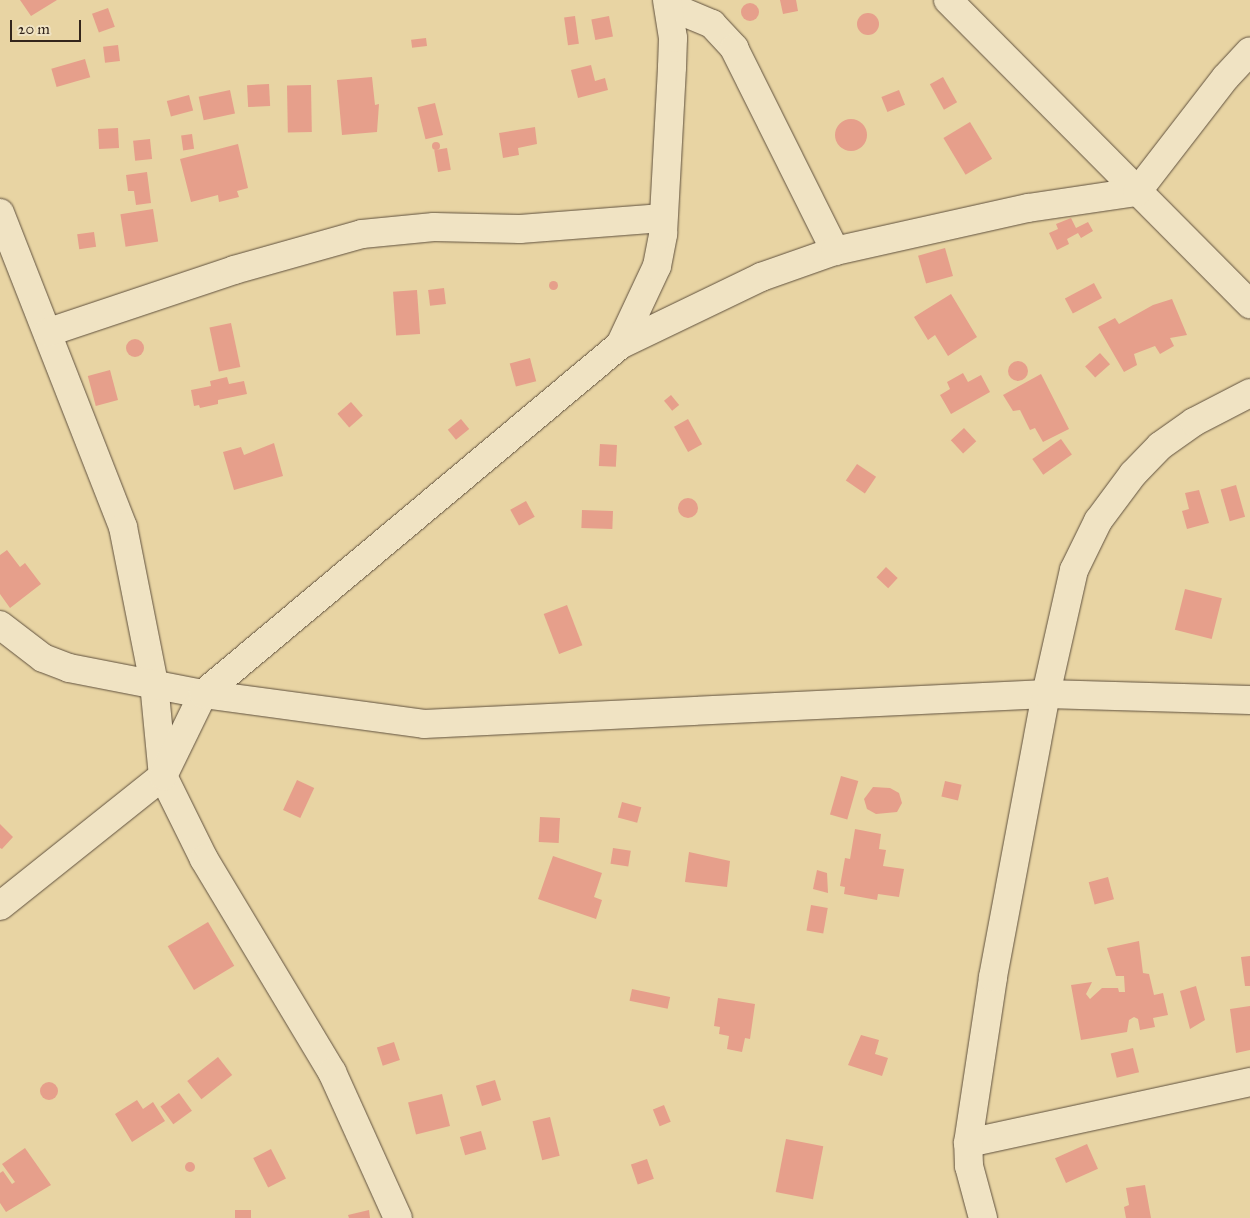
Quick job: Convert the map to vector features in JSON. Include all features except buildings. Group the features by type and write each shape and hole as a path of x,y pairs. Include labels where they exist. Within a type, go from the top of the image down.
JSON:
{"street":[{"path":"948,0 1138,192 1185,236 1250,304"},
{"path":"620,345 657,266 664,218 672,67 668,3 712,24 734,48 835,251"},
{"path":"0,906 163,776 203,694 620,345 744,284 835,251 1028,208 1138,192 1226,77 1250,51"},
{"path":"0,213 49,332 123,527 154,683 163,776 204,859 332,1072 398,1218"},
{"path":"49,332 234,270 362,234 434,227 520,229 664,218"},
{"path":"983,1218 972,1185 968,1143 993,978 1046,694 1074,570 1098,521 1134,474 1160,446 1194,422 1250,393"},
{"path":"0,624 43,658 69,668 203,694 424,724 1046,694 1250,700"},
{"path":"968,1143 1250,1082"}]}
